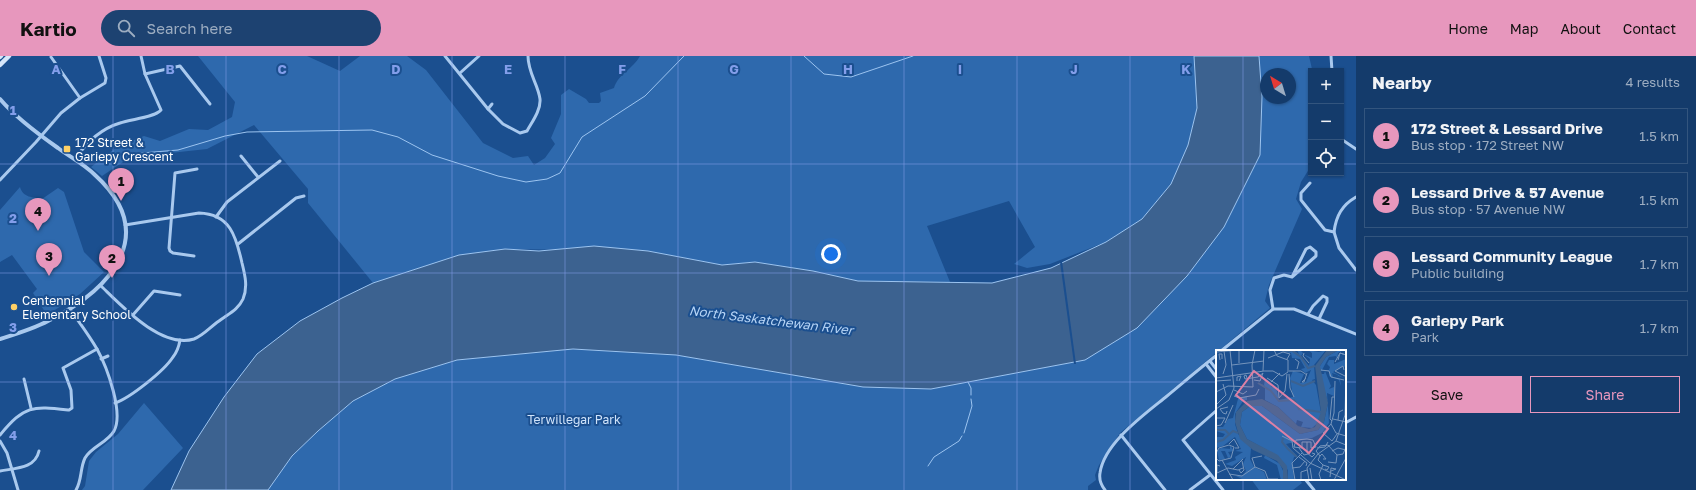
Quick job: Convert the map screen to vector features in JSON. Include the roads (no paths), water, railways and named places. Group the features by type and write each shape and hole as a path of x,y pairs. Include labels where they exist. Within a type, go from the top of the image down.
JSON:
{"main road":[{"path":"0,65 9,56"}],"street":[{"path":"0,180 61,113 80,98 104,85 106,82 99,56"},
{"path":"74,159 88,142 106,128 121,122 160,112 161,107 145,74 141,56"},
{"path":"445,56 488,109 503,124 520,133 527,131 536,115 540,99 528,66 528,56"},
{"path":"460,73 479,56"},
{"path":"1331,56 1332,68"},
{"path":"51,57 80,98"},
{"path":"145,74 180,66 210,104"},
{"path":"0,99 41,136 91,171 112,192 122,212 125,224 124,245 117,264 100,285 70,309 38,326 1,339 0,334"},
{"path":"488,109 492,104"},
{"path":"1342,140 1356,149"},
{"path":"240,156 258,177"},
{"path":"216,217 225,204 280,161"},
{"path":"194,256 172,253 170,251 170,218 175,173 197,169"},
{"path":"112,192 131,180"},
{"path":"1310,182 1301,193 1301,200 1325,230 1334,232"},
{"path":"238,244 296,198 304,196"},
{"path":"1356,198 1347,203 1340,212 1334,232 1339,248 1356,270"},
{"path":"100,285 132,316 149,328 180,340 191,340 201,335 236,309 246,290 246,279 238,244 230,227 216,217 198,213 125,224"},
{"path":"1273,309 1270,290 1274,278 1284,275 1292,276 1316,256 1316,252 1310,247 1306,249 1292,276"},
{"path":"132,316 154,291 180,295"},
{"path":"1308,314 1323,296 1327,298 1327,302 1319,319"},
{"path":"70,309 102,359 115,403 117,419 114,430 108,438 94,447 86,456 83,463 80,482 76,490"},
{"path":"1222,350 1273,309 1291,309 1308,314 1356,334"},
{"path":"115,403 134,393 170,362 178,350 180,340"},
{"path":"0,435 13,419 22,412 31,408 43,407 69,410 72,408 70,390 63,368 97,350"},
{"path":"102,359 108,356"},
{"path":"1105,490 1100,480 1101,468 1111,449 1122,434 1216,356"},
{"path":"1210,361 1216,369"},
{"path":"1206,364 1216,377"},
{"path":"24,379 31,408"},
{"path":"1216,411 1183,440 1223,490"},
{"path":"1346,423 1356,418"},
{"path":"1122,434 1165,490"},
{"path":"0,441 7,453 18,490"},
{"path":"0,471 32,464 37,460 39,451"},
{"path":"1190,490 1210,474"},
{"path":"1306,480 1314,490"}],"water":[{"name":"North Saskatchewan River","path":"1194,56 1259,56 1260,104 1262,104 1260,155 1224,227 1187,276 1137,328 1085,360 931,389 863,387 676,355 573,349 457,360 395,379 353,401 292,456 268,490 171,490 189,451 224,397 257,354 300,321 373,283 459,255 505,249 539,251 594,246 648,251 722,265 755,262 813,271 858,281 992,283 1051,268 1106,242 1142,219 1171,184 1188,145 1197,108"}],"waterway":[{"path":"142,153 178,150 225,136 247,132 372,130 398,137 432,155 498,176 526,182 547,179 560,173 582,137 645,96 684,56"},
{"path":"804,56 824,74 851,77 913,56"},
{"path":"968,382 971,388 971,395"},
{"path":"964,433 972,406 971,399"},
{"path":"928,466 934,457 959,441 962,436"}],"place":[{"name":"172 Street & Gariepy Crescent","path":"67,149"},
{"name":"172 Street & Lessard Drive","path":"121,201"},
{"name":"Gariepy Park","path":"38,231"},
{"name":"Lessard Community League","path":"49,276"},
{"name":"Lessard Drive & 57 Avenue","path":"112,278"},
{"name":"Centennial Elementary School","path":"14,307"}],"park label":[{"name":"Terwillegar Park","path":"574,419"}]}
